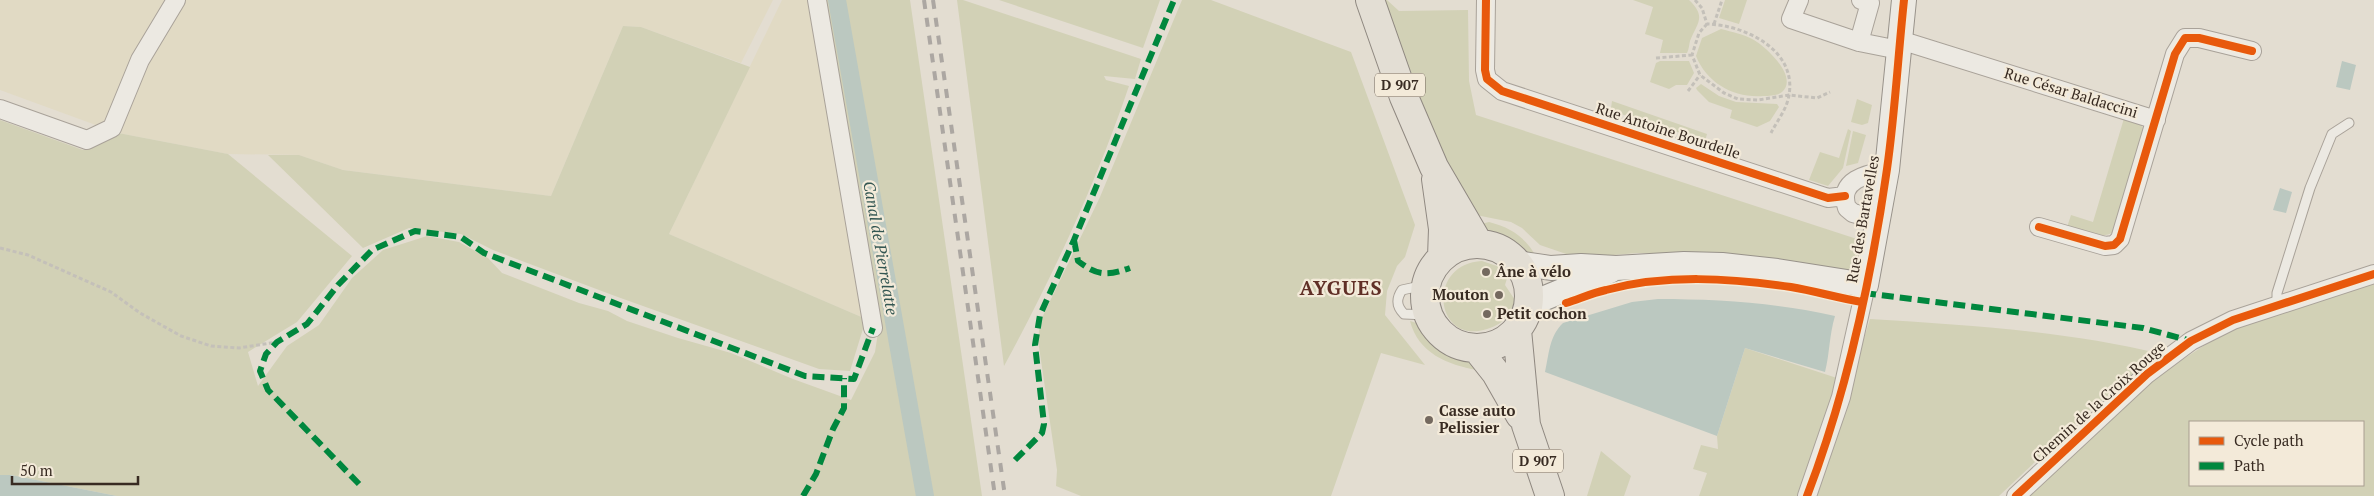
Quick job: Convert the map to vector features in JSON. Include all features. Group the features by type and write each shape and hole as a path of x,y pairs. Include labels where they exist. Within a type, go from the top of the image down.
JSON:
{"main road":[{"name":"D 907","path":"1370,0 1404,97 1434,167 1479,244"},
{"name":"D 907","path":"1434,167 1443,229 1442,257"},
{"path":"1479,244 1494,247 1507,253 1517,263 1527,283 1528,305 1524,318 1517,330 1503,342 1477,349 1461,346 1447,340 1435,329 1424,301 1425,285 1431,270 1442,257 1459,247 1479,244"},
{"name":"D 907","path":"1517,330 1526,425"},
{"name":"D 907","path":"1477,349 1496,373 1526,425 1550,496"}],"street":[{"path":"0,109 87,140 101,135 112,128 140,60 176,0"},
{"path":"817,0 872,328"},
{"name":"Rue Antoine Bourdelle","path":"1486,0 1485,70 1488,79 1502,91 1828,198 1844,196"},
{"name":"Rue César Baldaccini","path":"1799,0 1791,19 1859,42 1900,45 2156,120 2120,238 2114,245 2105,246 2039,227"},
{"path":"1859,42 1870,3 1861,0"},
{"name":"Rue des Bartavelles","path":"1807,496 1841,397 1879,220 1887,170 1904,0"},
{"path":"2156,120 2176,54 2185,38 2199,38 2252,51"},
{"path":"1879,220 1854,213 1846,208 1844,196 1851,183 1858,177 1887,170"},
{"path":"1517,263 1543,268 1722,265 1777,270 1866,285"},
{"path":"1528,305 1616,268"},
{"name":"Chemin de la Croix Rouge","path":"2016,496 2147,374 2182,347 2233,320 2374,274"}],"lane":[{"path":"2277,305 2277,293 2313,183 2332,134 2349,123"}],"path":[{"path":"1695,0 1702,8 1707,24"},
{"path":"1714,24 1722,0"},
{"path":"1707,24 1714,24 1752,34 1764,41 1785,65 1790,79 1789,95 1771,133"},
{"path":"1707,24 1696,38 1692,55 1700,76 1724,93 1738,99 1758,100 1789,95 1817,98 1830,92"},
{"path":"1656,58 1692,55"},
{"path":"1688,91 1700,76"},
{"path":"0,248 28,255 111,292 140,313 181,336 211,346 238,348 277,342"}],"shaded area":[{"path":"0,0 169,0 104,128 0,90"},
{"path":"181,0 773,0 741,63 641,27 623,26 551,196 343,170 299,155 228,154 113,132 153,47"},
{"path":"782,0 813,0 866,319 669,234"},
{"path":"2342,61 2356,65 2350,90 2336,87"},
{"path":"2280,188 2292,192 2286,213 2273,210"},
{"path":"1658,299 1747,303 1792,308 1835,316 1825,372 1745,348 1717,436 1545,372 1552,340 1563,323 1632,302"},
{"path":"0,475 11,475 117,496 0,496"}],"green space":[{"path":"826,0 910,0 982,496 117,496 11,475 0,475 0,120 83,150 113,132 228,154 352,256 297,322 248,352 258,386 287,346 319,325 352,278 383,250 427,236 459,242 488,258 502,273 579,303 608,311 627,321 678,338 731,353 793,379 851,400 875,352 879,326 875,280 850,154"},
{"path":"957,0 963,0 1141,59 1135,79 1104,76 1106,80 1129,86 1102,158 1072,229 1040,298 1004,366"},
{"path":"999,0 1160,0 1143,48"},
{"path":"1182,0 1211,0 1351,52 1415,225 1405,257 1397,266 1387,291 1385,315 1425,365 1381,353 1331,496 1081,496 1056,486 1057,470 1038,340 1040,322 1100,197"},
{"path":"1382,0 1387,0 1399,11 1468,10 1469,81 1476,115 1860,240 1862,245 1859,261 1845,272 1692,254 1637,253 1578,258 1540,245 1522,228 1511,222 1471,214 1424,108"},
{"path":"1633,0 1689,0 1698,11 1699,20 1687,53 1660,53 1663,40 1645,34 1653,7"},
{"path":"1725,0 1747,0 1739,24 1719,18"},
{"path":"623,26 641,27 750,67 669,234 866,319 850,371 819,369 493,250 461,234 409,228 363,248 268,155 299,155 343,170 551,196"},
{"path":"1721,29 1750,38 1773,56 1784,71 1786,79 1786,86 1782,92 1770,96 1741,94 1722,87 1707,74 1696,56 1702,38"},
{"path":"1660,61 1689,61 1694,73 1687,85 1676,85 1669,89 1650,82 1656,63"},
{"path":"1701,84 1719,96 1736,102 1777,104 1779,107 1770,121 1757,127 1730,118 1732,110 1709,102 1696,88"},
{"path":"1857,99 1872,105 1868,123 1862,125 1851,122"},
{"path":"1612,101 1707,134 1705,141 1618,113 1611,108"},
{"path":"2125,115 2136,119 2144,129 2118,215 2116,231 2110,234 2098,235 2067,227 2071,215 2093,222"},
{"path":"1848,129 1851,131 1843,168 1828,186 1809,180 1820,152 1839,158"},
{"path":"1853,131 1866,135 1858,163 1846,166"},
{"path":"1489,222 1505,227 1517,234 1528,244 1537,258 1525,255 1518,246 1493,235 1481,224"},
{"path":"1482,261 1503,268 1508,275 1505,285 1515,300 1508,315 1498,325 1487,329 1470,331 1456,326 1448,316 1444,302 1445,288 1451,275 1464,265"},
{"path":"2374,278 2374,496 2028,496 2156,377 2231,328"},
{"path":"1870,319 2053,334 2161,354 2092,408 1999,496 1812,496 1827,457"},
{"path":"1410,321 1422,327 1441,347 1473,361 1477,370 1455,365 1436,356 1420,341"},
{"path":"1745,348 1840,379 1802,496 1699,496 1707,473 1693,469 1701,445 1718,449 1717,436"},
{"path":"1601,451 1631,476 1624,496 1587,496"}],"waterway":[{"name":"Canal de Pierrelatte","path":"837,0 925,496"}],"railway":[{"path":"924,0 995,496"},
{"path":"933,0 1005,496"}],"marked path":[{"path":"1015,460 1042,433 1044,424 1035,345 1040,315 1074,240 1174,0"},
{"path":"359,484 268,390 260,371 266,354 277,342 307,324 338,285 372,250 415,231 461,237 484,253 805,376 854,379 873,328"},
{"path":"1074,240 1078,261 1091,270 1108,273 1130,268"},
{"path":"1864,293 2143,328 2191,341"},
{"path":"803,496 816,474 833,429 844,408 844,378"}],"cycle path":[{"path":"1486,0 1485,70 1487,79 1502,91 1828,198 1845,196"},
{"path":"1807,496 1846,376 1865,294 1881,211 1890,148 1904,0"},
{"path":"2039,227 2105,246 2114,245 2120,239 2175,54 2185,38 2199,38 2252,51"},
{"path":"2016,496 2147,374 2191,341 2233,320 2374,274"},
{"path":"1566,303 1629,285 1698,279 1745,281 1791,287 1862,302"}],"place":[{"name":"Âne à vélo","path":"1486,272"},
{"name":"Mouton","path":"1499,295"},
{"name":"Petit cochon","path":"1487,314"},
{"name":"Casse auto Pelissier","path":"1429,420"}],"district":[{"name":"AYGUES","path":"1341,288"}]}
